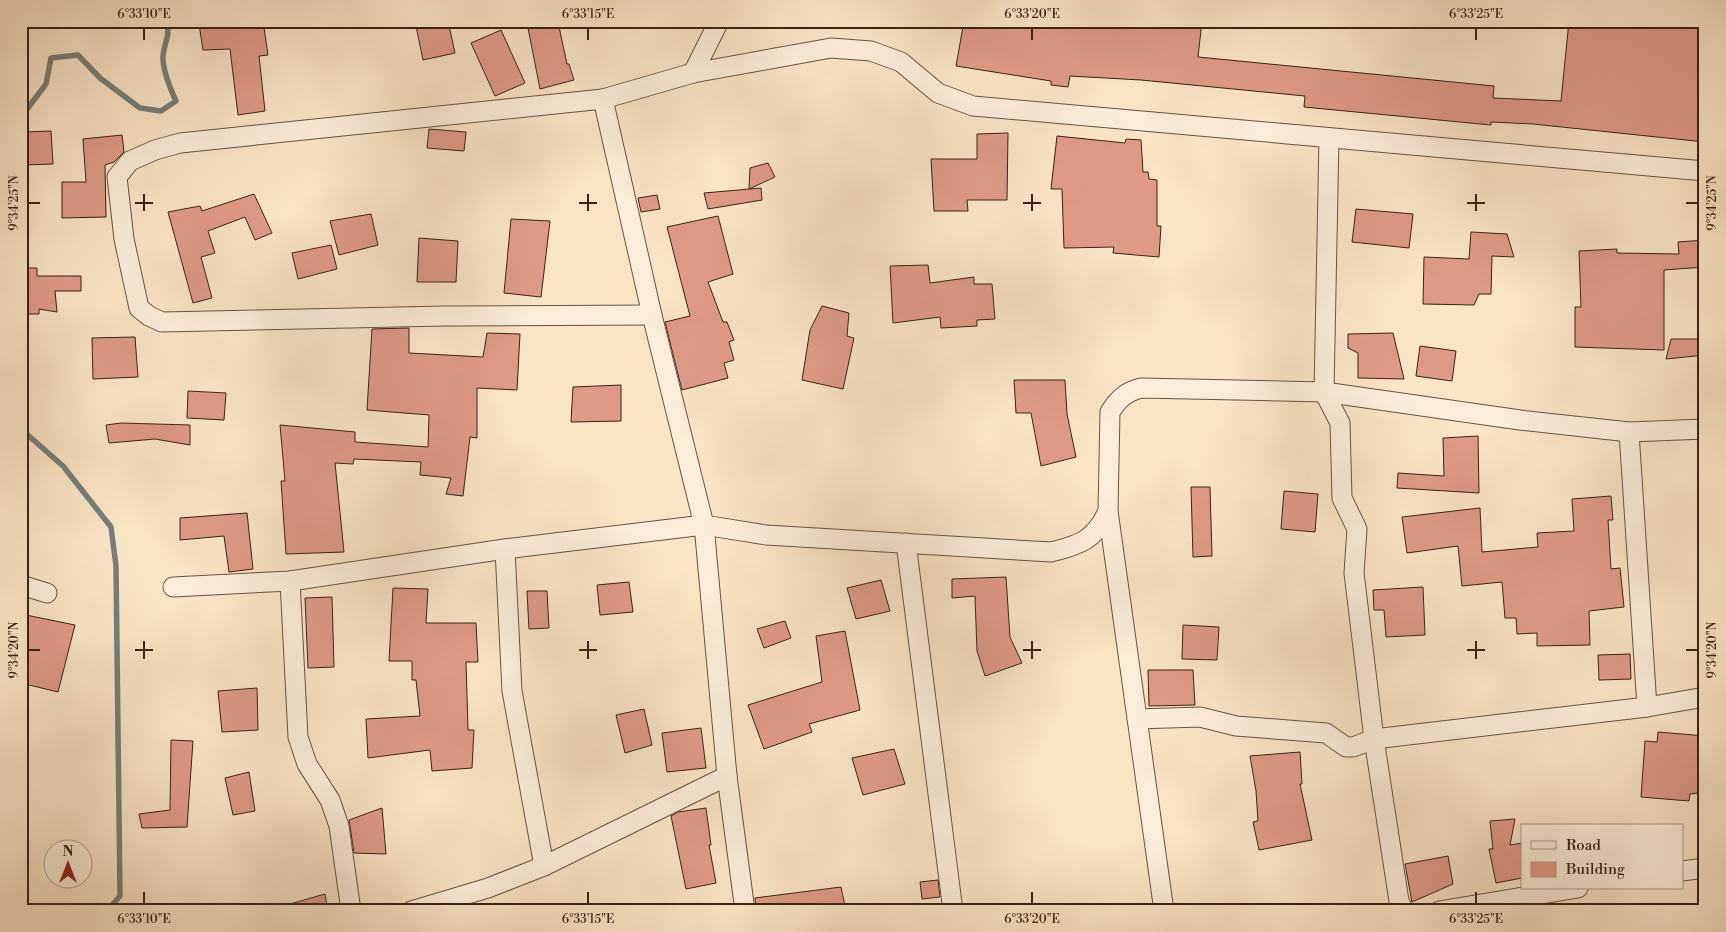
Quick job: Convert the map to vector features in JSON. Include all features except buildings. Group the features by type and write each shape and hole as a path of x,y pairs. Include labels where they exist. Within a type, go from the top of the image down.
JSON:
{"street":[{"path":"693,73 719,21"},
{"path":"652,315 445,316 162,322 149,316 139,308 124,239 117,177 130,161 155,150 180,143 603,99 693,73 831,48 871,51 902,62 938,93 973,106 1705,171"},
{"path":"603,99 652,315 704,525 727,776 744,911"},
{"path":"1328,138 1324,392 1340,423 1342,498 1357,529 1354,573 1374,739 1398,901 1404,911"},
{"path":"1164,911 1108,511 1110,412 1118,400 1128,392 1141,388 1324,392 1520,420 1629,432 1705,429"},
{"path":"1629,432 1647,707"},
{"path":"173,587 290,581 505,549 704,525 766,535 1051,552 1079,545 1101,526 1108,511"},
{"path":"906,543 953,911"},
{"path":"505,549 512,691 544,866"},
{"path":"290,581 298,737 307,764 330,800 339,826 351,911"},
{"path":"21,585 47,593"},
{"path":"1137,719 1200,717 1236,726 1326,732 1346,747 1352,747 1374,739 1647,707 1705,698"},
{"path":"411,911 488,888 544,866 727,776"},
{"path":"1684,871 1705,868"},
{"path":"1439,911 1566,890"}],"waterway":[{"path":"21,117 46,84 51,58 78,55 100,78 140,108 161,111 176,101 164,65 163,55 168,31 166,21"},
{"path":"21,429 63,466 111,527 116,566 120,896 107,911"}]}
